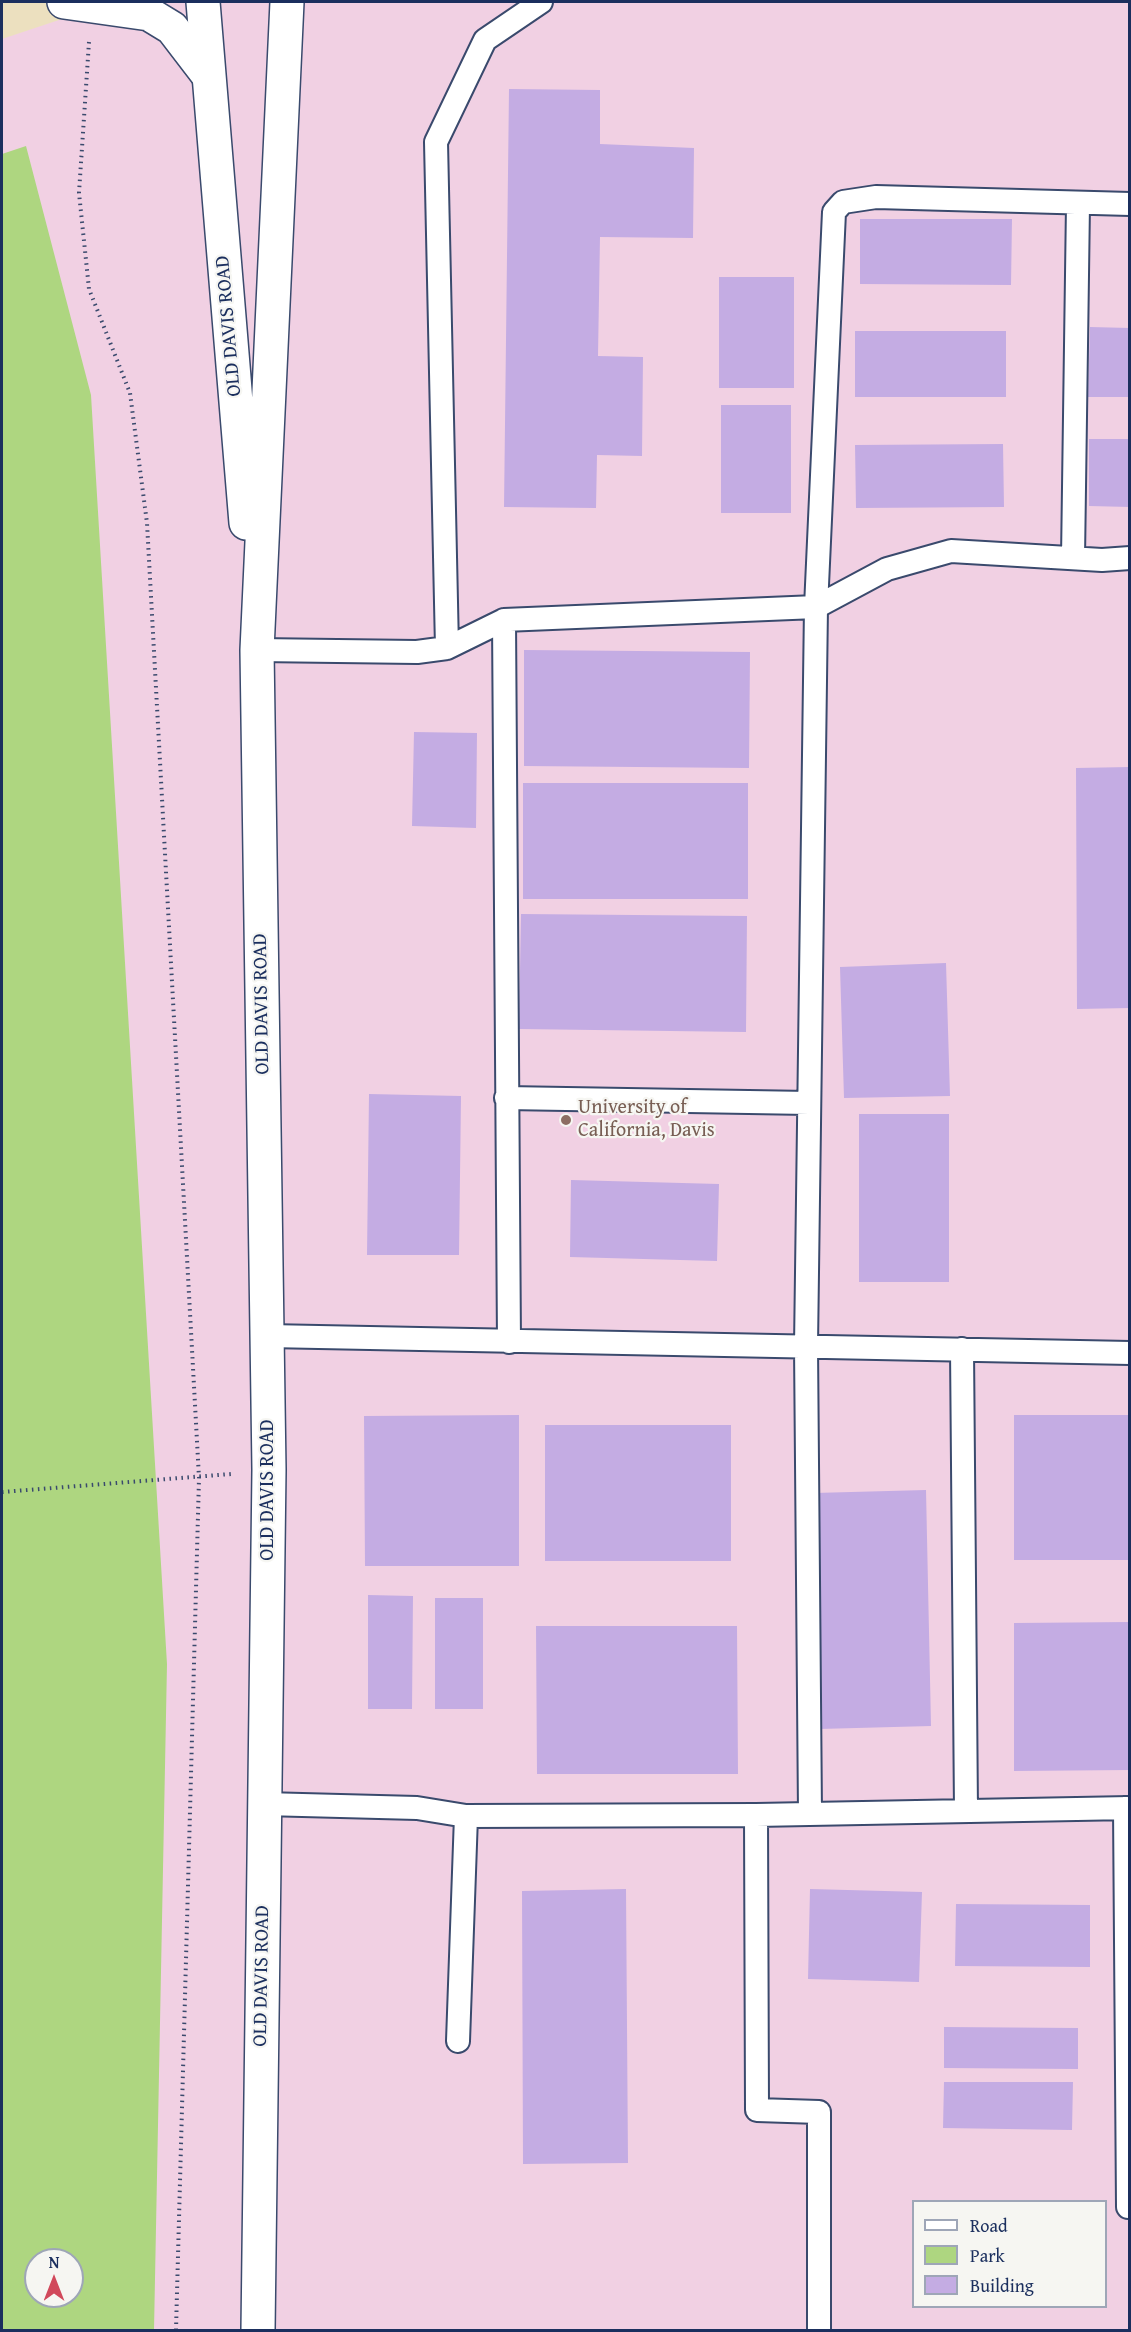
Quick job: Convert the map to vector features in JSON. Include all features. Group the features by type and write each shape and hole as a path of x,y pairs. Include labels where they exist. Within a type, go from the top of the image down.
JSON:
{"main road":[{"path":"64,2 149,14 172,28 208,75"},
{"name":"OLD DAVIS ROAD","path":"203,2 257,650"},
{"name":"OLD DAVIS ROAD","path":"258,2331 269,1470 257,650 287,2"}],"lane":[{"path":"447,648 436,142 485,40 541,2"},
{"path":"810,1814 806,1346 816,607 834,213 843,202 876,197 1130,204"},
{"path":"1073,558 1078,204"},
{"path":"257,650 417,652 447,648 504,620 816,607 887,569 951,551 1073,558 1130,558"},
{"path":"504,620 509,1342"},
{"path":"506,1098 809,1103"},
{"path":"268,1336 1130,1353"},
{"path":"962,1349 966,1811"},
{"path":"264,1804 417,1808 466,1816 756,1815 1127,1808 1127,2196 1128,2207 1130,2207"},
{"path":"756,1815 757,2110 819,2112 819,2331"},
{"path":"458,2041 466,1816"}],"path":[{"path":"90,32 79,193 89,289 130,393 147,523 199,1478 176,2331"},
{"path":"2,1492 199,1478 269,1470"}],"shaded area":[{"name":"University of California, Davis","path":"113,2 1129,2 1129,2330 2,2330 2,39"}],"green space":[{"path":"26,146 91,395 167,1664 154,2330 2,2330 2,154"}],"building":[{"path":"509,89 600,90 600,144 694,148 693,238 600,237 598,356 643,357 642,456 597,455 596,508 504,507"},
{"path":"860,219 1012,219 1011,285 860,284"},
{"path":"719,277 794,277 794,388 719,388"},
{"path":"1090,327 1130,328 1130,397 1088,397"},
{"path":"855,331 1006,331 1006,397 855,397"},
{"path":"721,405 791,405 791,513 721,513"},
{"path":"1089,439 1130,439 1130,507 1089,506"},
{"path":"1003,444 1004,507 856,508 855,445"},
{"path":"524,650 750,652 749,768 524,766"},
{"path":"414,732 477,733 476,828 412,826"},
{"path":"1130,767 1130,1008 1077,1009 1076,768"},
{"path":"523,783 748,783 748,899 523,899"},
{"path":"521,914 747,916 746,1032 519,1029"},
{"path":"946,963 950,1096 844,1098 840,967"},
{"path":"369,1094 461,1096 459,1255 367,1255"},
{"path":"859,1114 949,1114 949,1282 859,1282"},
{"path":"571,1180 719,1184 717,1261 570,1257"},
{"path":"519,1415 519,1566 365,1566 364,1416"},
{"path":"1014,1415 1130,1415 1130,1560 1014,1560"},
{"path":"545,1425 731,1425 731,1561 545,1561"},
{"path":"926,1490 931,1726 819,1729 814,1493"},
{"path":"368,1595 413,1596 412,1709 368,1709"},
{"path":"435,1598 483,1598 483,1709 435,1709"},
{"path":"1130,1622 1130,1770 1014,1771 1014,1623"},
{"path":"536,1626 737,1626 738,1774 537,1774"},
{"path":"626,1889 628,2163 523,2164 522,1891"},
{"path":"810,1889 922,1892 919,1982 808,1979"},
{"path":"956,1904 1090,1905 1090,1967 955,1966"},
{"path":"944,2027 1078,2028 1078,2069 944,2068"},
{"path":"944,2082 1073,2082 1072,2130 943,2128"}],"place":[{"name":"University of California, Davis","path":"566,1120"}]}
